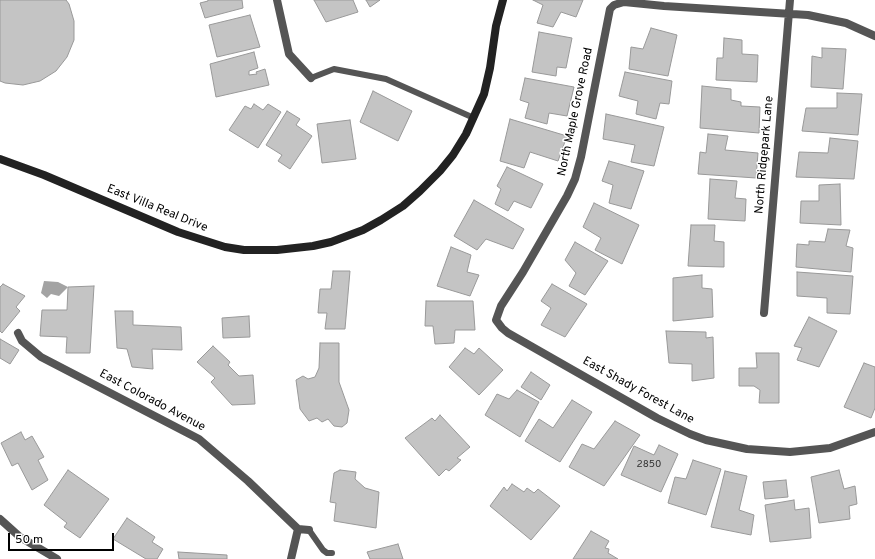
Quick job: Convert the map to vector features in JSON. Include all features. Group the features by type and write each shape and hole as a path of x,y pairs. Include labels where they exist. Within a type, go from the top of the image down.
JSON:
{"street":[{"path":"277,0 289,54 311,78"},
{"name":"East Villa Real Drive","path":"0,159 44,175 178,232 225,247 244,250 277,250 313,246 347,236 381,220 403,206 440,171 453,155 466,134 484,94 490,68 496,26 503,0"},
{"name":"North Ridgepark Lane","path":"764,312 790,0"},
{"name":"North Maple Grove Road","path":"496,320 501,306 523,272 567,196 575,179 610,9 614,5 624,2 664,6 789,13"},
{"path":"789,13 835,20 856,27 875,36"},
{"name":"East Shady Forest Lane","path":"496,320 508,333 657,418 706,440 747,449 790,452 830,448 875,432"},
{"name":"East Colorado Avenue","path":"18,333 22,341 41,357 199,439 248,481 298,529"},
{"path":"0,518 20,537 57,559"},
{"path":"291,559 298,529 309,530"}],"lane":[{"path":"311,78 334,69 386,79 474,118"},
{"path":"309,530 323,550 327,553 332,553"}],"shaded area":[{"path":"44,281 58,282 68,287 59,296 51,294 47,298 41,293"}],"building":[{"path":"0,0 66,0 69,4 74,21 74,40 67,57 56,71 40,81 23,85 0,81"},
{"path":"208,0 242,0 243,8 205,18 200,3"},
{"path":"314,0 353,0 358,12 326,22"},
{"path":"366,0 380,0 370,7"},
{"path":"533,0 583,0 576,17 561,12 553,27 537,23 543,5"},
{"path":"250,15 260,47 217,57 209,25"},
{"path":"651,28 677,35 668,76 629,69 631,47 643,49"},
{"path":"539,32 572,38 566,68 557,67 556,76 532,72"},
{"path":"724,38 742,40 742,54 758,55 757,82 716,80 717,58 723,58"},
{"path":"822,48 846,49 843,89 811,87 812,56 822,58"},
{"path":"254,52 258,68 249,71 249,75 257,74 256,72 265,69 269,85 216,97 210,64"},
{"path":"625,72 672,81 669,104 660,103 656,119 636,114 638,101 619,96"},
{"path":"525,78 574,87 567,116 549,113 547,124 525,118 529,103 520,100"},
{"path":"702,86 731,89 731,100 741,102 741,106 760,107 759,133 700,128"},
{"path":"373,91 412,111 398,141 360,122"},
{"path":"837,93 862,94 858,135 802,131 806,108 837,108"},
{"path":"254,104 263,110 268,104 281,112 258,148 229,130 245,106 251,109"},
{"path":"287,111 300,119 296,125 312,136 290,169 278,161 282,155 266,145"},
{"path":"606,114 664,127 654,166 631,162 635,145 603,139"},
{"path":"510,119 567,136 558,161 530,152 524,168 500,161"},
{"path":"350,120 356,159 322,163 317,124"},
{"path":"708,134 728,136 725,150 758,153 756,178 698,174 700,152 706,153"},
{"path":"830,138 858,141 854,179 796,177 799,152 828,153"},
{"path":"609,161 644,171 631,209 609,203 613,185 602,181"},
{"path":"507,167 543,184 531,208 514,201 508,211 495,204 501,189 497,186"},
{"path":"710,179 737,181 735,198 746,199 745,221 708,219"},
{"path":"840,184 841,225 800,223 801,201 819,201 819,185"},
{"path":"474,200 524,229 513,249 486,239 477,250 454,236"},
{"path":"594,203 639,225 622,264 595,250 601,238 583,227"},
{"path":"691,225 715,225 714,241 724,242 724,267 688,266"},
{"path":"828,229 850,230 846,246 853,248 851,272 796,267 797,244 809,245 809,241 825,242"},
{"path":"575,242 608,261 585,295 569,286 576,273 565,260"},
{"path":"451,247 471,255 467,272 479,275 470,296 437,286"},
{"path":"333,271 350,271 345,329 325,329 327,313 318,313 320,289 331,289"},
{"path":"797,272 853,276 850,314 827,313 827,298 797,296"},
{"path":"702,275 702,288 712,289 713,317 673,321 673,278"},
{"path":"3,284 25,296 16,307 20,311 2,333 0,331 0,287"},
{"path":"552,284 587,304 565,337 541,325 551,308 541,301"},
{"path":"94,286 90,353 66,353 67,337 40,336 42,310 67,310 68,287"},
{"path":"426,301 473,301 475,330 455,330 454,343 435,344 433,326 425,326"},
{"path":"115,311 133,311 133,325 181,327 182,350 152,349 153,369 132,367 127,349 117,348"},
{"path":"249,316 250,337 223,338 222,318"},
{"path":"809,317 837,331 819,367 797,360 802,348 794,346"},
{"path":"666,331 706,332 706,338 713,337 714,378 692,381 692,364 669,363"},
{"path":"0,339 19,350 10,364 0,358"},
{"path":"320,343 339,343 339,382 349,410 347,423 342,427 334,426 328,419 322,422 317,418 309,421 300,409 296,380 303,376 308,379 315,377 319,368"},
{"path":"213,346 230,362 228,365 239,376 253,375 255,404 232,405 211,382 215,378 197,362"},
{"path":"465,348 474,354 479,348 503,370 479,395 449,367"},
{"path":"756,353 779,353 779,403 759,403 760,390 754,386 739,386 739,368 757,368"},
{"path":"864,363 875,367 875,408 871,418 844,407"},
{"path":"531,372 550,385 541,400 521,387"},
{"path":"517,390 539,402 520,437 485,415 497,394 509,399"},
{"path":"572,400 592,412 560,462 525,441 539,419 553,428"},
{"path":"440,415 470,447 457,458 461,460 449,471 446,469 439,476 405,438 432,418 435,421"},
{"path":"615,421 640,435 604,486 569,467 582,444 594,449"},
{"path":"21,432 25,440 32,436 44,457 38,460 48,480 32,490 18,463 12,466 1,443"},
{"path":"659,445 678,454 661,492 621,475 634,446 654,455"},
{"path":"693,460 721,469 706,515 668,503 675,477 686,479"},
{"path":"68,470 109,499 80,538 64,527 67,523 44,505"},
{"path":"340,470 356,472 355,479 365,488 379,492 376,528 334,521 336,503 330,502 334,473"},
{"path":"839,470 844,489 855,486 857,504 849,506 850,519 819,523 811,477"},
{"path":"725,471 747,476 739,510 754,515 751,535 711,527"},
{"path":"786,480 788,497 765,499 763,482"},
{"path":"512,484 524,492 527,488 534,493 538,489 560,506 531,540 490,506 504,487 507,491"},
{"path":"794,500 795,510 809,508 811,538 770,542 765,505"},
{"path":"127,518 155,537 152,542 163,549 157,559 146,559 113,539"},
{"path":"591,531 609,541 605,548 609,549 608,553 618,559 573,559"},
{"path":"398,544 403,559 370,559 367,552"},
{"path":"178,552 227,555 227,559 179,559"}]}
